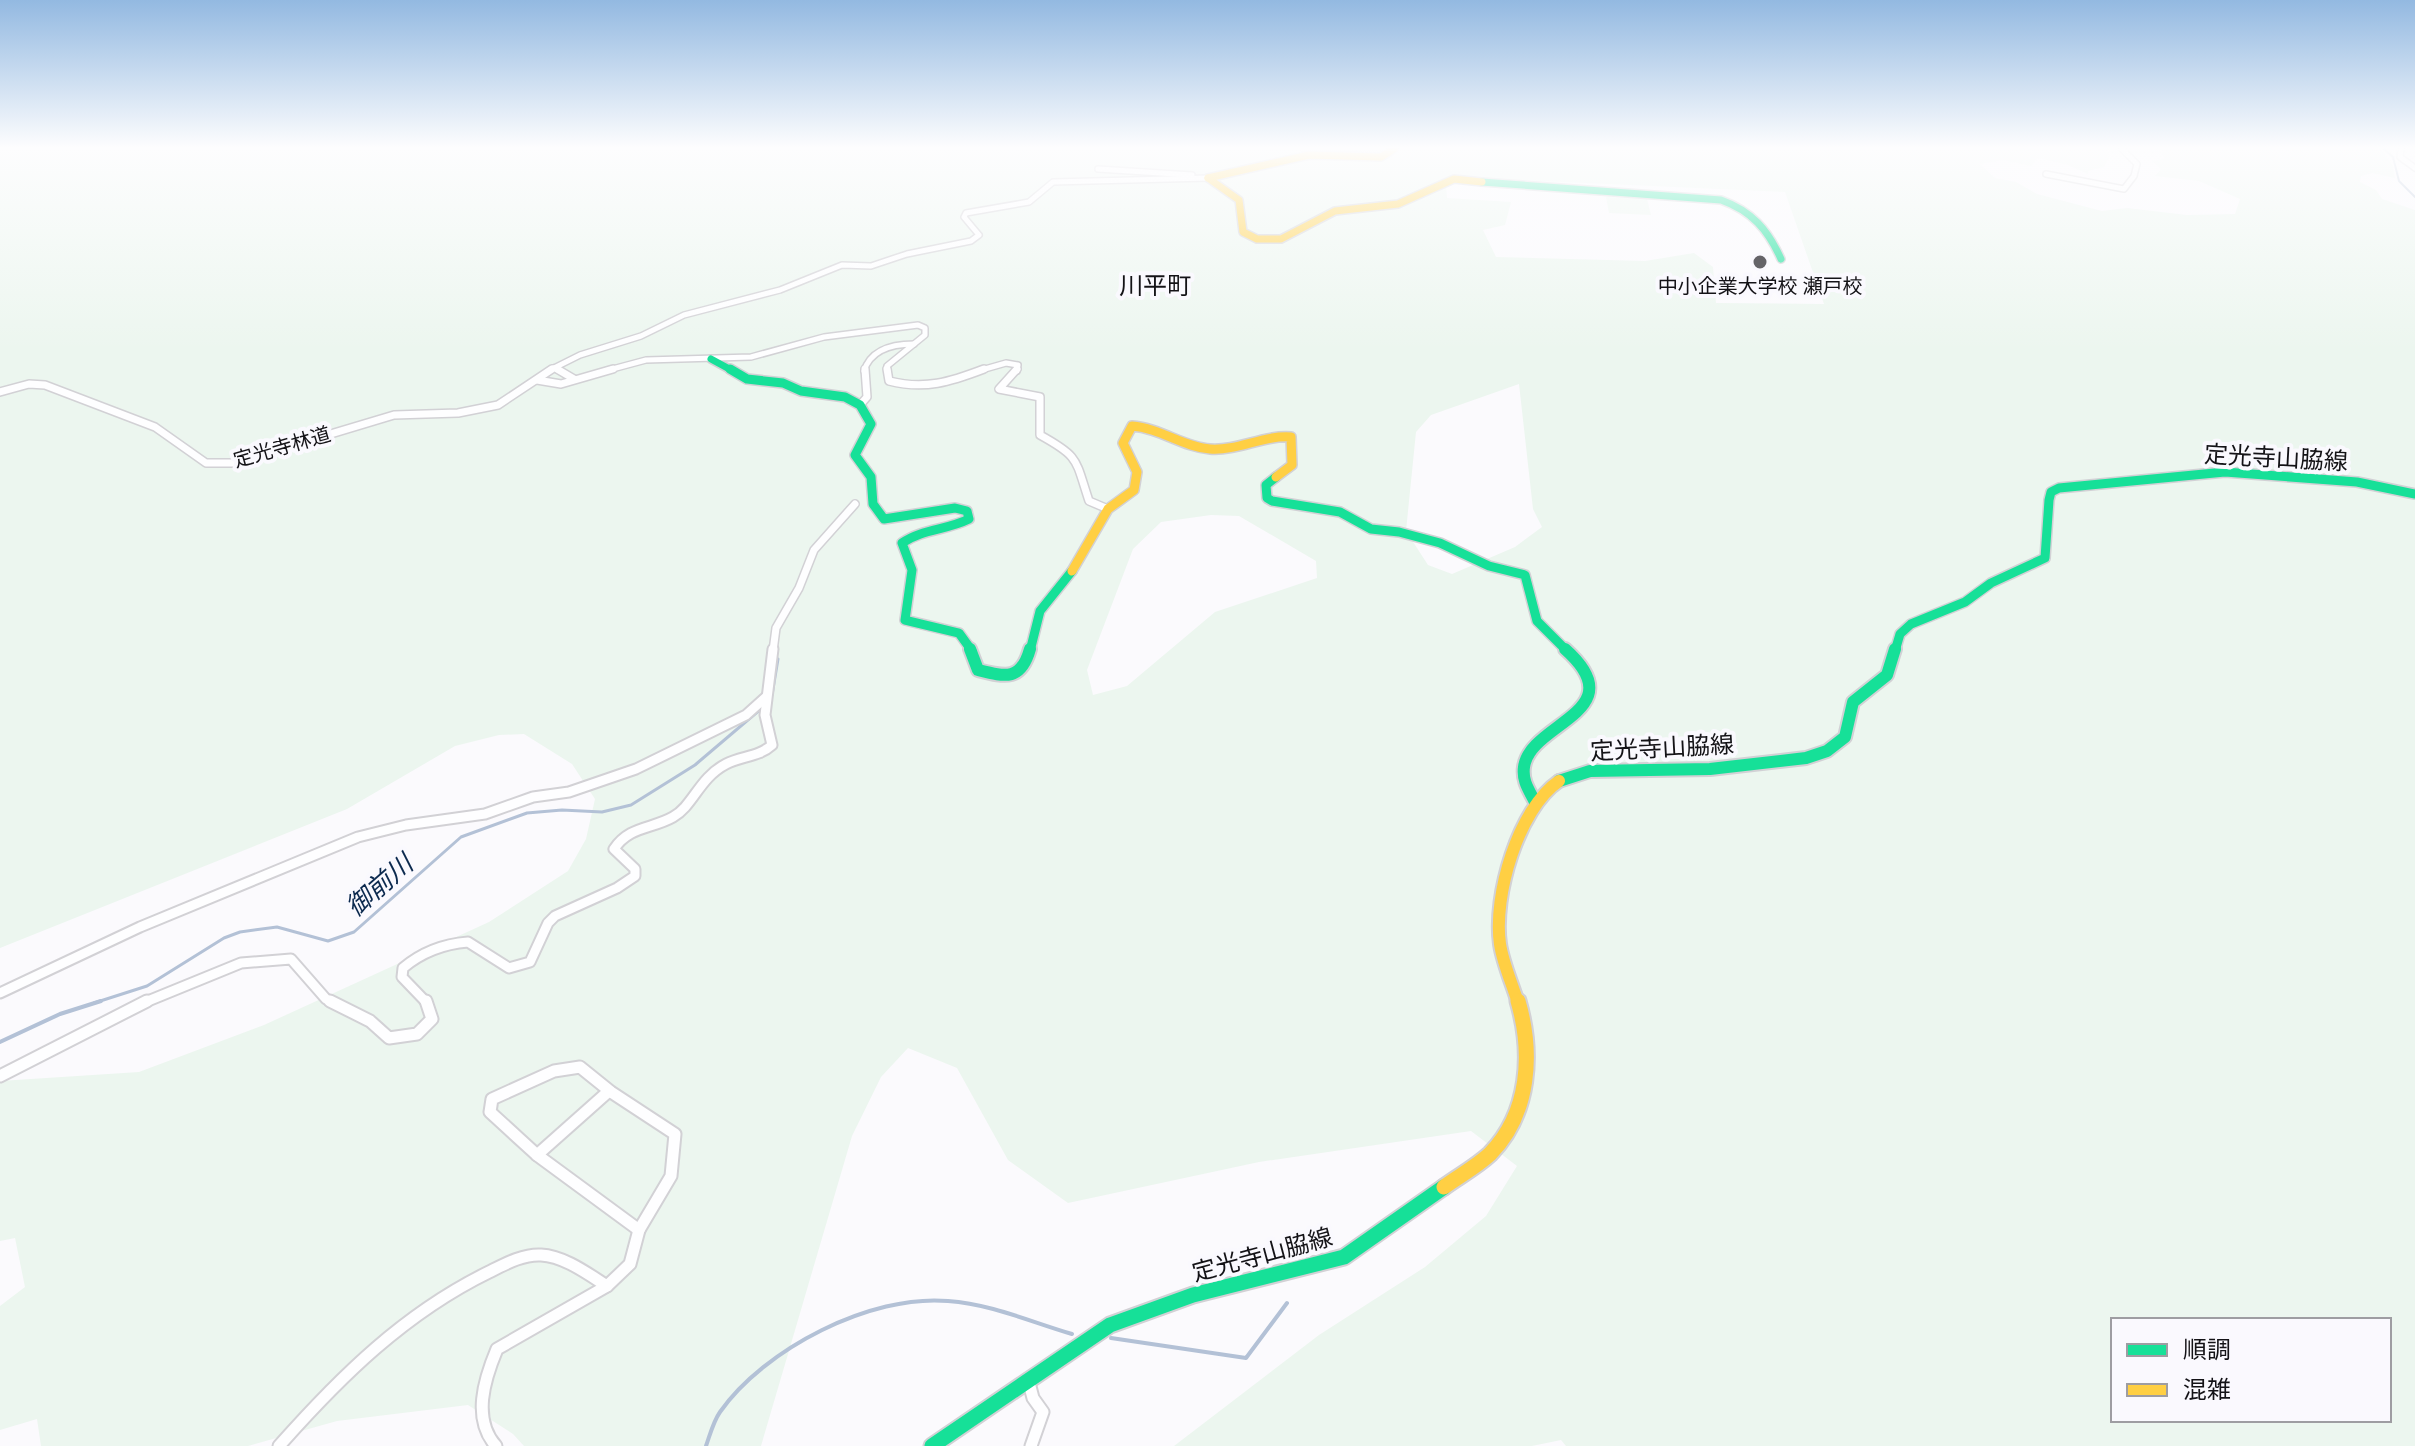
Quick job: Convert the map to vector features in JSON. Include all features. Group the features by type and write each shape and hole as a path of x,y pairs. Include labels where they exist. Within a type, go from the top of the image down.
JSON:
{"street":[{"name":"定光寺林道","path":"0,392 38,383 155,427 206,463 234,463 394,415 438,414 498,405 554,368 595,349 641,336 684,315 780,290 842,265 871,266 971,241 979,235 964,216"},
{"path":"1241,216 1243,232 1258,239 1273,239 1299,232 1320,216"},
{"path":"1756,216 1768,226 1781,259"},
{"path":"537,380 561,384 646,360 751,357 824,337 880,332 911,324 925,328 926,332 887,366 889,381 914,388 944,386 1003,364 1018,365 1017,371 999,389 1040,397 1040,435 1069,451 1076,461 1089,501 1108,509"},
{"path":"860,405 867,397 863,382 867,363 874,354 893,344 915,344"},
{"path":"711,359 747,379 845,397 860,405 871,424 855,455 871,477 873,504 884,519 955,508 967,511 969,519 962,525 916,534 902,543 912,570 905,620 923,626 950,627 963,634 971,645 978,670 992,675 1009,675 1019,671 1030,659 1039,613 1074,569 1108,509 1134,490 1137,482 1135,469 1122,443 1132,426 1144,426 1191,446 1212,449 1243,446 1282,433 1291,437 1292,465 1266,485 1267,498 1272,501 1340,512 1371,529 1399,532 1440,543 1489,566 1525,575 1530,583 1529,610 1551,639 1587,674 1589,688 1574,717 1535,744 1526,756 1524,780 1535,802"},
{"path":"554,368 574,379"},
{"name":"定光寺山脇線","path":"932,1446 1095,1332 1193,1295 1344,1257 1381,1234 1492,1151 1521,1103 1529,1071 1521,1013 1499,939 1499,906 1518,840 1535,802 1544,790 1564,778 1590,771 1710,769 1806,758 1827,751 1845,737 1853,702 1887,675 1900,634 1911,624 1965,602 1991,583 2045,558 2048,504 2051,492 2059,488 2225,472 2357,482 2415,494"},
{"path":"0,1076 151,999 241,963 291,959 326,999 370,1021 389,1038 403,1038 417,1034 432,1019 431,1008 402,977 403,968 413,959 453,943 468,942 509,968 530,962 539,952 545,928 557,914 635,876 635,869 614,849 618,842 634,830 676,815 686,807 703,781 728,763 768,750 772,740 766,723 766,697 776,628 799,588 814,550 855,504"},
{"path":"0,993 140,927 358,837 406,825 485,814 533,797 569,792 636,769 746,715 766,697"},
{"path":"496,1446 484,1431 483,1408 491,1362 497,1349 607,1286 630,1264 639,1230 671,1176 675,1134 609,1091 580,1067 554,1071 492,1099 490,1112 537,1155 639,1230"},
{"path":"537,1155 609,1091"},
{"path":"279,1446 332,1386 380,1342 430,1302 466,1281 518,1259 546,1255 583,1271 607,1286"},
{"path":"1028,1378 1033,1398 1043,1412 1031,1446"}],"shaded area":[{"path":"0,216 1507,216 1505,225 1483,230 1496,257 1645,261 1694,253 1713,267 1716,303 1824,304 1794,216 2415,216 2415,1446 1566,1446 1561,1440 1532,1446 1174,1446 1319,1335 1425,1267 1486,1216 1517,1166 1471,1131 1259,1162 1068,1203 1008,1160 957,1068 908,1048 881,1077 852,1136 761,1446 524,1446 513,1434 468,1405 337,1421 248,1446 41,1446 37,1419 0,1430 0,1306 25,1287 15,1238 0,1241 0,1081 139,1072 264,1025 489,922 568,871 586,839 595,799 572,764 524,734 499,735 455,746 347,809 0,948","holes":["1519,384 1533,509 1542,527 1515,547 1452,574 1428,565 1406,531 1416,432 1431,415","1211,515 1239,516 1316,561 1317,578 1215,612 1127,686 1093,695 1087,670 1133,549 1161,522"]}],"waterway":[{"name":"御前川","path":"772,695 778,659"},
{"name":"御前川","path":"94,1003 147,986 224,938 240,932 277,927 328,941 354,932 461,837 527,813 562,810 602,812 631,805 695,765 762,708"},
{"name":"御前川","path":"0,1042 60,1014 101,1001"},
{"path":"706,1446 720,1412 763,1367 791,1347 854,1316 918,1301 948,1301 995,1310 1072,1334"},
{"path":"1111,1338 1246,1358 1287,1303"}],"traffic: fast":[{"path":"1752,216 1765,229 1781,259"},
{"path":"711,359 747,379 783,383 801,391 845,397 860,405 871,424 855,455 871,477 873,504 884,519 955,508 967,511 969,519 961,523 918,534 902,543 912,570 905,620 959,633 972,651 978,670 998,675 1012,675 1021,670 1027,661 1040,611 1072,571"},
{"path":"1559,781 1590,771 1710,769 1806,758 1827,751 1845,737 1853,702 1887,675 1900,634 1911,624 1965,602 1991,583 2045,558 2049,500 2051,492 2059,488 2225,472 2357,482 2415,494"},
{"path":"1276,477 1266,485 1267,498 1272,501 1340,512 1371,529 1399,532 1440,543 1489,566 1525,575 1537,621 1582,666 1588,683 1587,698 1579,711 1530,751 1524,764 1524,780 1535,802"},
{"path":"932,1446 1110,1325 1193,1295 1344,1257 1444,1187"}],"traffic: slow":[{"path":"1241,216 1243,232 1257,239 1281,239 1324,216"},
{"path":"1072,571 1108,509 1134,490 1137,472 1123,443 1132,426 1152,429 1190,445 1211,449 1271,437 1291,437 1292,465 1276,477"},
{"path":"1444,1187 1493,1150 1505,1134 1521,1101 1527,1067 1525,1031 1502,954 1500,912 1523,826 1543,793 1559,781"}],"place":[{"name":"中小企業大学校 瀬戸校","path":"1760,262"}],"district":[{"name":"川平町","path":"1155,285"}]}
